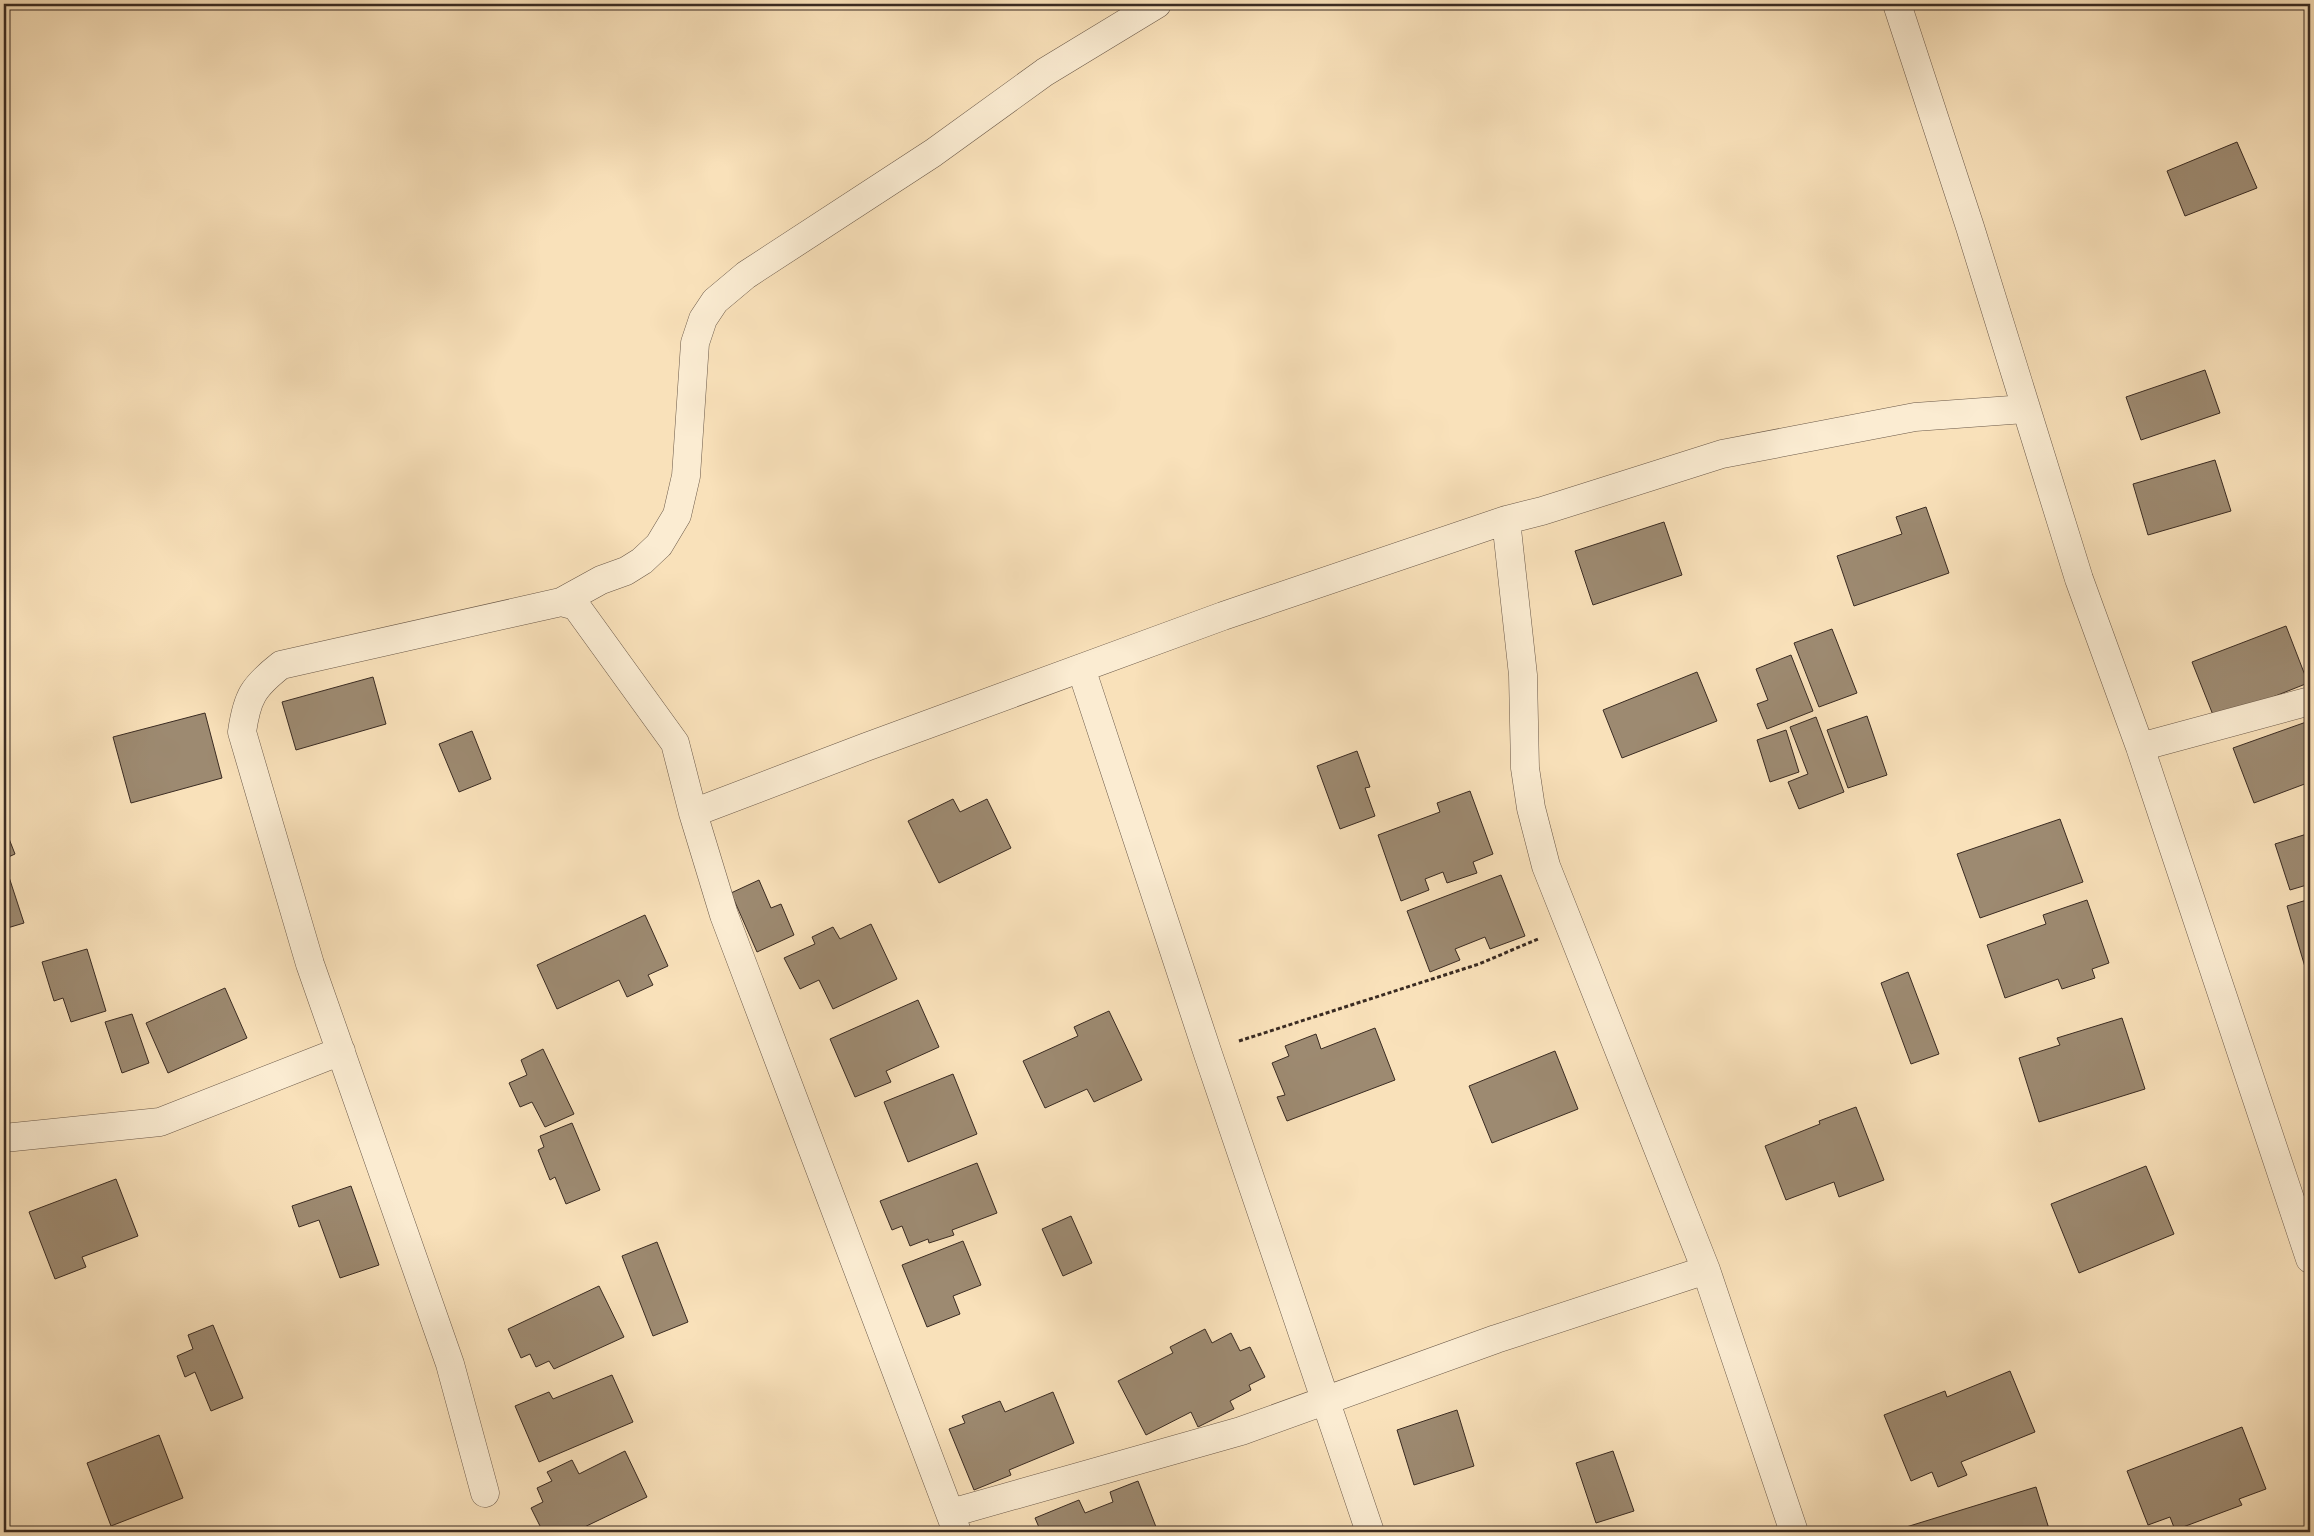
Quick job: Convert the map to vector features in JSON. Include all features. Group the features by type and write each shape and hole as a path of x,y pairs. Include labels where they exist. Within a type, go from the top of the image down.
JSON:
{"street":[{"path":"486,1493 450,1364 310,964 242,732 246,706 261,681 281,665 561,602 601,580 626,571 642,561 659,545 677,515 686,476 695,343 703,319 715,301 746,275 933,153 1045,72 1157,4"},
{"path":"1897,4 1970,227 2079,579 2140,747 2310,1259"},
{"path":"693,814 1223,616 1506,520 1542,511 1722,454 1915,417 2025,409"},
{"path":"1506,520 1523,675 1525,768 1531,808 1546,866 1706,1270 1794,1532"},
{"path":"561,602 576,606 675,743 693,814 724,915 954,1522 1241,1430 1496,1339 1706,1270"},
{"path":"1081,668 1207,1051 1370,1532"},
{"path":"2140,747 2310,701"},
{"path":"4,1138 160,1122 341,1051"}],"path":[{"path":"1207,1051 1479,964 1571,926"}],"building":[{"path":"2237,142 2257,188 2185,216 2167,171"},
{"path":"2205,370 2220,413 2141,440 2126,397"},
{"path":"2215,460 2231,511 2148,535 2133,484"},
{"path":"1926,507 1949,573 1854,606 1837,556 1902,534 1896,517"},
{"path":"1664,522 1682,575 1593,605 1575,551"},
{"path":"2286,626 2308,683 2215,720 2192,662"},
{"path":"1832,629 1857,693 1819,707 1794,643"},
{"path":"1791,655 1813,711 1767,729 1757,704 1768,700 1756,669"},
{"path":"1697,672 1717,721 1622,758 1603,710"},
{"path":"373,677 386,724 296,750 282,702"},
{"path":"205,713 222,778 131,803 113,737"},
{"path":"1867,716 1887,775 1848,788 1827,730"},
{"path":"1816,717 1844,792 1799,809 1788,782 1808,774 1790,727"},
{"path":"2309,721 2310,782 2254,803 2233,748"},
{"path":"1786,730 1799,772 1770,782 1757,740"},
{"path":"472,731 491,779 459,792 439,744"},
{"path":"1357,751 1370,787 1365,788 1375,816 1340,829 1317,766"},
{"path":"1470,791 1493,854 1473,862 1477,873 1447,883 1443,872 1425,879 1429,890 1401,901 1378,835 1440,812 1437,803"},
{"path":"953,799 960,812 987,799 1011,848 939,883 908,821"},
{"path":"2060,819 2083,882 1980,918 1957,854"},
{"path":"4,826 15,854 4,859"},
{"path":"2310,833 2310,884 2290,890 2275,844"},
{"path":"8,874 24,923 4,929 4,875"},
{"path":"1501,875 1525,936 1490,949 1485,937 1455,949 1460,960 1430,972 1407,911"},
{"path":"759,880 771,908 781,904 794,935 757,952 731,893"},
{"path":"2310,899 2310,966 2305,967 2287,906"},
{"path":"2087,900 2109,963 2092,969 2095,978 2062,989 2058,979 2005,998 1987,945 2046,924 2043,915"},
{"path":"645,915 668,966 648,975 653,985 627,997 619,980 557,1009 537,965"},
{"path":"871,924 897,979 833,1009 819,980 800,989 784,958 815,944 812,937 833,927 840,939"},
{"path":"87,949 106,1011 71,1022 63,998 54,1001 42,962"},
{"path":"1908,972 1939,1054 1911,1064 1881,983"},
{"path":"225,988 247,1038 168,1073 146,1023"},
{"path":"918,1000 939,1047 886,1071 891,1082 855,1097 830,1039"},
{"path":"1109,1011 1142,1080 1094,1102 1087,1089 1045,1108 1023,1061 1078,1036 1074,1027"},
{"path":"132,1014 149,1063 122,1073 105,1022"},
{"path":"2122,1018 2145,1089 2039,1122 2019,1058 2060,1045 2057,1038"},
{"path":"1375,1028 1395,1080 1287,1121 1277,1097 1285,1095 1272,1063 1289,1056 1285,1046 1316,1034 1321,1049"},
{"path":"543,1049 574,1114 545,1127 532,1102 520,1107 509,1083 527,1075 521,1060"},
{"path":"1555,1051 1578,1109 1492,1143 1469,1086"},
{"path":"953,1074 977,1134 908,1162 884,1102"},
{"path":"1856,1107 1884,1180 1839,1197 1834,1182 1786,1200 1765,1146 1820,1124 1819,1121"},
{"path":"572,1123 600,1190 566,1204 555,1177 550,1180 538,1150 544,1147 540,1136"},
{"path":"977,1163 997,1213 952,1230 954,1235 929,1243 928,1239 910,1246 902,1226 892,1230 880,1201"},
{"path":"2146,1166 2174,1234 2079,1273 2051,1204"},
{"path":"116,1179 138,1236 82,1257 86,1267 55,1279 29,1212"},
{"path":"351,1186 379,1265 340,1278 319,1220 299,1227 292,1206"},
{"path":"1071,1216 1092,1263 1063,1276 1042,1229"},
{"path":"963,1241 981,1285 953,1296 960,1314 927,1327 902,1265"},
{"path":"657,1242 688,1322 653,1336 622,1256"},
{"path":"599,1286 624,1337 554,1369 549,1361 536,1367 530,1354 521,1358 508,1329"},
{"path":"213,1325 243,1398 211,1411 195,1372 185,1377 177,1356 193,1349 188,1335"},
{"path":"1205,1329 1212,1343 1231,1333 1240,1351 1250,1347 1265,1377 1249,1385 1251,1390 1230,1401 1234,1409 1198,1427 1191,1412 1146,1435 1118,1381 1173,1353 1170,1347"},
{"path":"2010,1371 2035,1432 1961,1462 1967,1475 1938,1487 1932,1472 1911,1481 1884,1415 1945,1391 1947,1397"},
{"path":"612,1375 633,1422 539,1462 515,1406 549,1392 553,1399"},
{"path":"1053,1392 1074,1443 1009,1470 1011,1475 974,1490 949,1429 965,1423 962,1416 1000,1401 1005,1412"},
{"path":"1457,1410 1474,1466 1414,1485 1397,1430"},
{"path":"2242,1427 2266,1489 2239,1499 2242,1505 2175,1530 2170,1517 2148,1525 2127,1471"},
{"path":"159,1435 183,1498 111,1526 87,1463"},
{"path":"625,1451 647,1497 574,1532 543,1532 531,1508 543,1502 537,1488 552,1481 547,1472 572,1460 579,1474"},
{"path":"1613,1451 1634,1511 1596,1523 1576,1463"},
{"path":"1138,1481 1158,1532 1041,1532 1035,1518 1079,1500 1085,1513 1113,1502 1110,1492"},
{"path":"2036,1487 2050,1532 1890,1532"}]}
